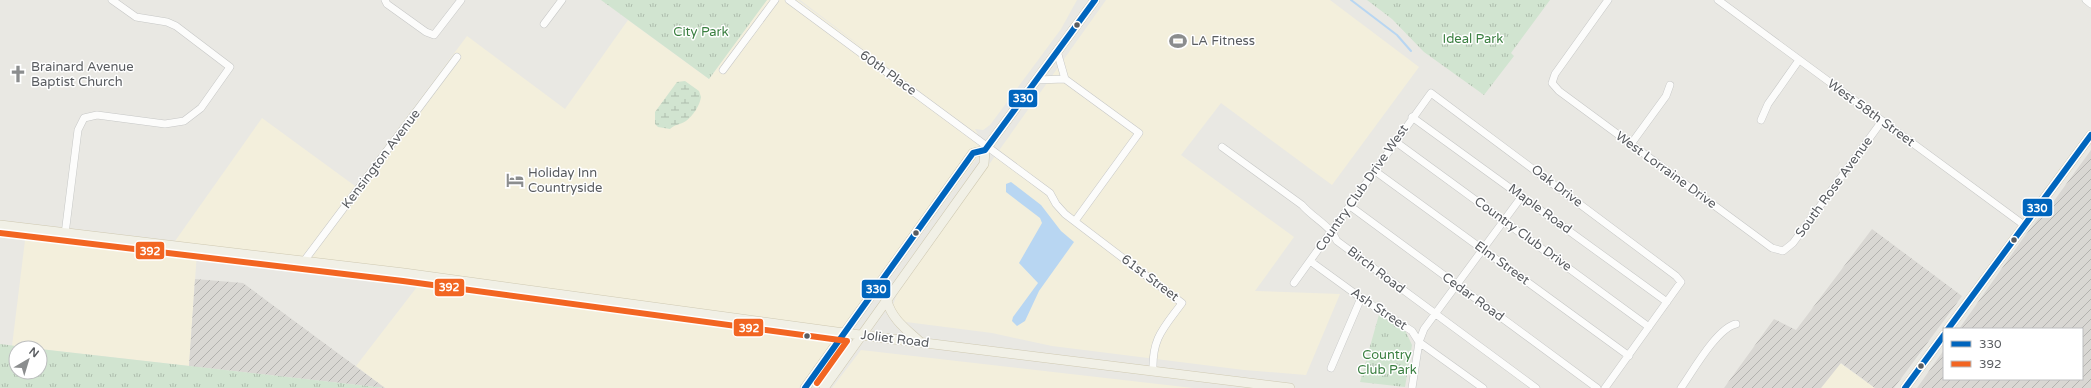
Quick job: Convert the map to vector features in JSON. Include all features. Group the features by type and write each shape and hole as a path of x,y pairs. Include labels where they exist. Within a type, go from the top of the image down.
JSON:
{"main road":[{"path":"824,388 984,164 986,148 1095,0"},
{"path":"1949,328 2091,135"},
{"path":"805,388 973,153 986,148"},
{"name":"Joliet Road","path":"0,225 65,234 404,273 844,333 919,341 1290,388"},
{"path":"887,301 889,310 899,323 919,341"},
{"path":"1905,388 1943,336"}],"street":[{"path":"65,234 78,130 84,118 97,115 165,124 184,121 201,108 230,67 176,26 167,22 136,17 112,0"},
{"path":"385,0 387,4 426,32 434,35 461,0"},
{"path":"544,24 562,0"},
{"path":"723,70 775,0"},
{"name":"60th Place","path":"789,0 986,148"},
{"name":"West Lorraine Drive","path":"1608,0 1555,74 1552,83 1560,91 1772,248 1783,251"},
{"name":"West 58th Street","path":"1718,0 2024,225"},
{"path":"2086,0 2091,4"},
{"path":"1057,51 1065,79 1139,133 1075,221"},
{"name":"Kensington Avenue","path":"304,261 457,57"},
{"path":"1761,120 1768,104 1799,60"},
{"path":"1036,80 1065,79"},
{"path":"1631,144 1666,96 1670,85"},
{"name":"Country Club Drive West","path":"1294,283 1396,142 1412,117 1431,93"},
{"name":"Oak Drive","path":"1431,93 1676,276 1681,282 1667,302"},
{"name":"Maple Road","path":"1412,117 1667,302"},
{"name":"South Rose Avenue","path":"1783,251 1793,243 1882,122"},
{"name":"Country Club Drive","path":"1396,142 1505,220 1648,327"},
{"name":"Birch Road","path":"1222,147 1302,205 1311,216 1332,230 1337,241 1536,388"},
{"name":"61st Street","path":"986,148 1050,193 1056,204 1075,221 1182,303 1156,338 1152,354 1152,371"},
{"name":"Elm Street","path":"1375,171 1628,356"},
{"path":"1412,388 1419,342 1424,329 1522,196"},
{"name":"Cedar Road","path":"1350,206 1597,388"},
{"name":"Ash Street","path":"1310,261 1361,298 1412,331 1419,342 1483,388"},
{"path":"1331,368 1361,298"},
{"path":"1605,388 1667,302"},
{"path":"1680,388 1721,333 1730,326 1736,324"}],"shaded area":[{"path":"767,0 798,0 878,59 800,0 1077,0 1061,29 990,125 983,130 975,129 985,147 849,331 173,244 262,118 355,186 467,36 565,109 628,20 709,79"},
{"path":"1106,0 1330,0 1419,67 1332,185 1221,103 1181,155 1294,237 1255,291 1340,294 1306,375 1244,370 1052,346 992,333 906,322 896,314 893,305 897,294"},
{"path":"2091,150 2091,388 1917,388 1943,351 1943,380 2083,380 2083,328 1960,328 2024,237 2041,215 2043,216"},
{"path":"1872,229 1962,296 1894,388 1875,388 1841,363 1821,388 1724,388 1774,319 1796,330"},
{"path":"26,232 197,252 189,366 48,350 48,340 13,340"},
{"path":"195,279 243,283 385,388 189,366"},
{"path":"420,283 836,338 799,388 385,388 356,366"},
{"path":"861,350 1193,388 832,388"},
{"path":"1840,363 1875,388 1821,388"}],"green space":[{"name":"City Park","path":"601,0 767,0 709,79"},
{"name":"Ideal Park","path":"1367,0 1550,0 1511,53 1514,56 1484,95 1424,52 1392,19"},
{"path":"685,81 699,91 701,97 696,110 686,121 670,129 658,127 655,124 655,112 677,82"},
{"name":"Country Club Park","path":"1380,311 1404,328 1412,345 1405,387 1360,382"},
{"path":"0,344 8,345 8,380 48,380 48,350 385,388 0,388"}],"water":[{"path":"1011,182 1041,205 1061,231 1074,242 1039,291 1025,321 1017,326 1012,321 1013,317 1038,283 1019,263 1042,223 1040,218 1006,192 1006,184"}],"waterway":[{"path":"1351,0 1397,35 1411,51"}],"transit line":[{"name":"330","path":"805,388 973,153 985,150 1095,0"},
{"name":"330","path":"1949,328 2091,135"},
{"name":"392","path":"0,233 403,281 847,341 817,383"},
{"name":"330","path":"1905,388 1943,336"}],"place":[{"name":"LA Fitness","path":"1178,41"},
{"name":"Brainard Avenue Baptist Church","path":"18,74"},
{"name":"Holiday Inn Countryside","path":"515,180"}]}
